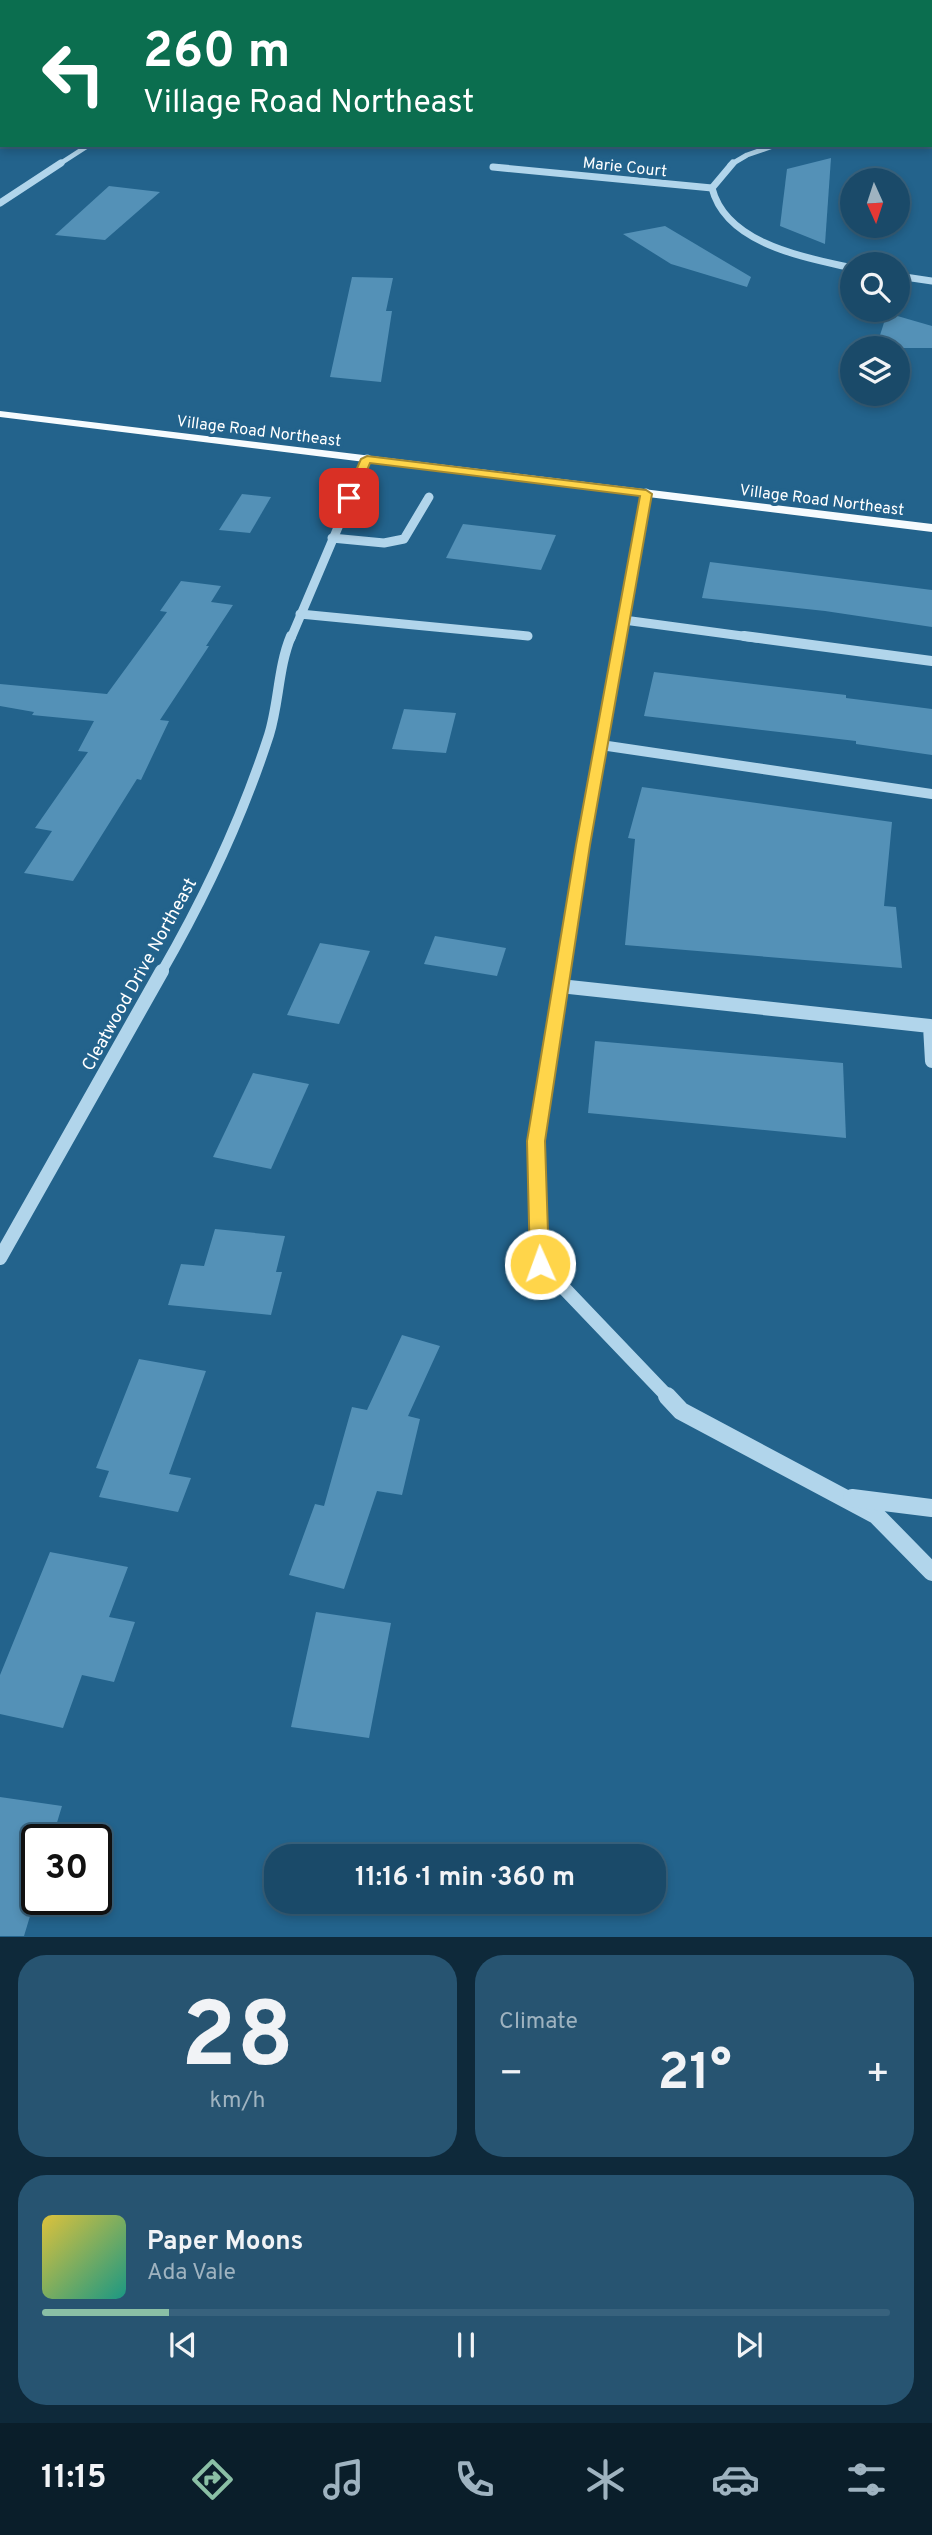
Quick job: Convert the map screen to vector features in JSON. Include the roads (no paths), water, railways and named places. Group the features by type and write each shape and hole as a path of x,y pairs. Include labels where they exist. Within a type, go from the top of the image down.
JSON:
{"main road":[{"name":"Village Road Northeast","path":"2,416 932,528"}],"street":[{"path":"0,203 86,147"},
{"path":"770,147 734,160 720,173 712,188 723,214 751,235 814,259 840,265"},
{"name":"Marie Court","path":"493,167 712,188"},
{"path":"910,278 932,281"},
{"name":"Cleatwood Drive Northeast","path":"0,1258 196,912 248,797 270,731 288,643 367,459"},
{"path":"646,494 560,986 536,1141 540,1264 681,1410 876,1515 932,1572"},
{"path":"332,538 384,543 404,539 429,497"},
{"path":"300,614 528,636"},
{"path":"624,620 932,661"},
{"path":"601,745 932,793"},
{"path":"560,986 930,1026 932,1061"},
{"path":"843,1497 932,1508"}]}
